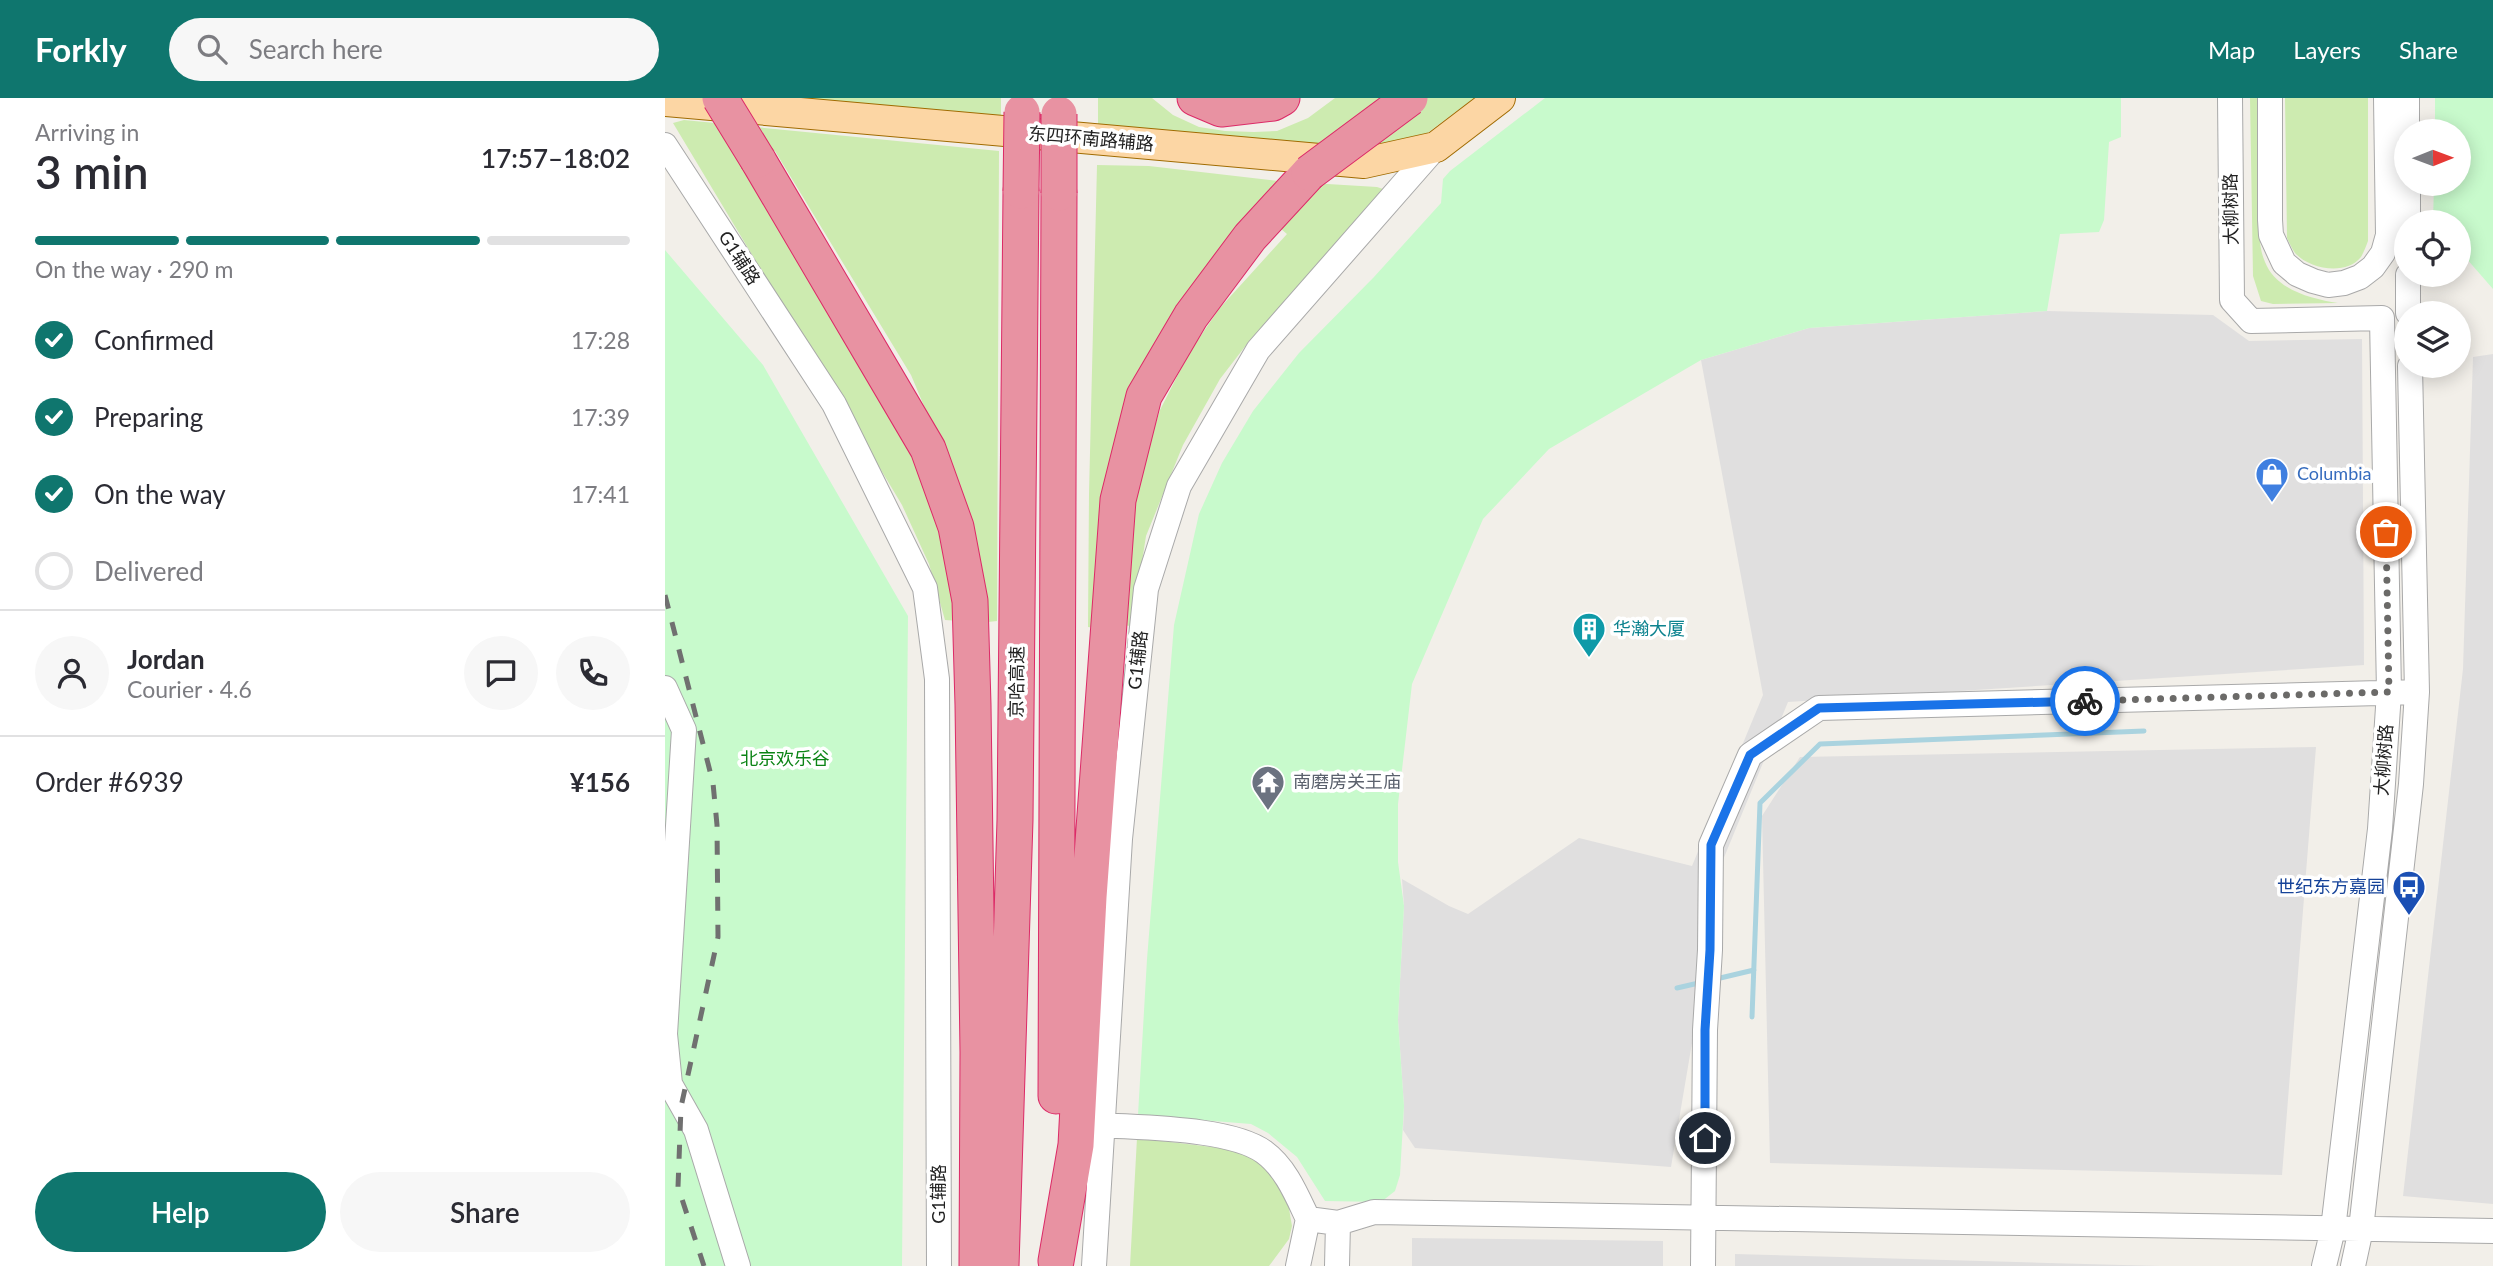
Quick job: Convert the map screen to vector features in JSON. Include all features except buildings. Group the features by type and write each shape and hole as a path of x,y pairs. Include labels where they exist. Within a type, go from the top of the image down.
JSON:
{"highway":[{"path":"720,98 928,449 958,539 970,601 974,705 978,1052 977,1266"},
{"path":"1195,98 1221,109 1273,103 1282,98"},
{"path":"1056,1264 1076,1145 1089,897 1118,500 1144,396 1191,316 1250,237 1378,98"},
{"path":"1309,173 1410,98"},
{"name":"京哈高速","path":"1001,1266 1015,820 1022,105"},
{"path":"1056,1264 1059,106"}],"main road":[{"name":"东四环南路辅路","path":"665,101 1364,163 1436,147 1500,98"}],"street":[{"name":"大柳树路","path":"2230,98 2232,300 2251,321 2394,316"},
{"path":"2270,98 2270,220 2276,248 2284,263 2297,274 2328,285 2360,277 2373,267 2383,253 2388,235 2386,98"},
{"path":"2407,98 2407,119"},
{"name":"G1辅路","path":"665,145 834,404 925,588 937,679 939,1266"},
{"name":"G1辅路","path":"1094,1266 1120,839 1146,589 1179,486 1258,350 1436,147"},
{"name":"大柳树路","path":"2324,1266 2333,1229 2380,829 2389,692 2397,378"},
{"name":"大柳树路","path":"2353,1266 2361,1229 2411,784 2417,692 2410,378"},
{"path":"665,688 684,730 665,1034 670,1084 696,1130 738,1266"},
{"path":"1703,1266 1711,845 1750,755 1819,708 2417,692"},
{"path":"1101,1125 1239,1139 1265,1153 1289,1180 1308,1219 1298,1266"},
{"path":"1308,1219 1338,1223 1374,1212 2493,1231"},
{"path":"1337,1266 1338,1223"}],"shaded area":[{"path":"2047,311 2213,315 2249,341 2362,339 2364,665 1788,702 1723,860 1671,1167 1415,1148 1403,1130 1398,1020 1404,906 1402,879 1468,914 1579,838 1692,866 1763,695 1701,360 1809,328"},
{"path":"2493,354 2493,1204 2403,1196 2463,669 2473,357"},
{"name":"世纪东方嘉园","path":"2316,747 2282,1175 1770,1163 1762,816 1800,757"},
{"path":"1412,1238 1663,1241 1663,1266 1412,1266"},
{"path":"1735,1254 2048,1263 2160,1266 1735,1266"}],"green space":[{"path":"761,98 1001,98 1001,119"},
{"path":"1098,98 1152,98 1173,115 1199,127 1254,132 1277,131 1308,118 1335,98 1474,98 1410,146 1382,154 1098,125"},
{"path":"1545,98 2121,98 2121,137 2109,142 2104,220 2099,232 2060,234 2047,311 1809,328 1701,360 1549,449 1483,519 1412,684 1398,804 1398,862 1404,906 1398,1020 1404,1106 1400,1175 1395,1191 1381,1202 1325,1201 1297,1157 1268,1133 1251,1124 1138,1115 1147,959 1174,625 1199,514 1222,463 1253,411 1299,353 1374,277 1441,203 1443,179 1450,171"},
{"path":"2250,98 2258,98 2259,232 2265,262 2277,280 2286,286 2306,296 2338,303 2273,304 2261,301 2253,276"},
{"path":"2285,98 2368,98 2368,241 2361,257 2346,267 2328,268 2309,263 2295,253 2287,238"},
{"path":"2435,98 2493,98 2493,289 2471,264 2471,210 2433,210 2434,196 2471,196 2471,119 2435,119"},
{"path":"684,120 999,151 997,621 988,622 985,583 972,520 911,375 775,151 744,163 892,415 922,476 949,556 960,621 945,620 929,564 902,505 673,123"},
{"path":"1097,165 1149,166 1278,181 1377,187 1385,193 1250,340 1220,379 1183,445 1146,536 1132,626 1119,625 1133,496 1160,410 1189,353 1219,309 1287,234 1263,214 1163,346 1095,628 1088,627"},
{"name":"北京欢乐谷","path":"665,250 763,365 908,616 902,1266 665,1266"},
{"path":"1137,1138 1245,1151 1264,1163 1287,1197 1292,1226 1289,1239 1269,1266 1130,1266"}],"waterway":[{"path":"1752,1017 1760,803 1820,744 2144,731"},
{"path":"1716,979 1754,970"},
{"path":"1677,988 1703,982"}],"railway":[{"path":"665,595 713,783 717,825 718,937 681,1107 678,1187 704,1266"}],"way so far":[{"path":"2085,701 2389,692 2386,532"}],"place":[{"name":"Columbia","path":"2272,504"},
{"name":"华瀚大厦","path":"1589,659"},
{"name":"南磨房关王庙","path":"1268,812"},
{"name":"世纪东方嘉园","path":"2409,917"}],"route":[{"path":"1705,1138 1705,1030 1710,950 1711,845 1750,755 1819,708 2085,701"}]}
